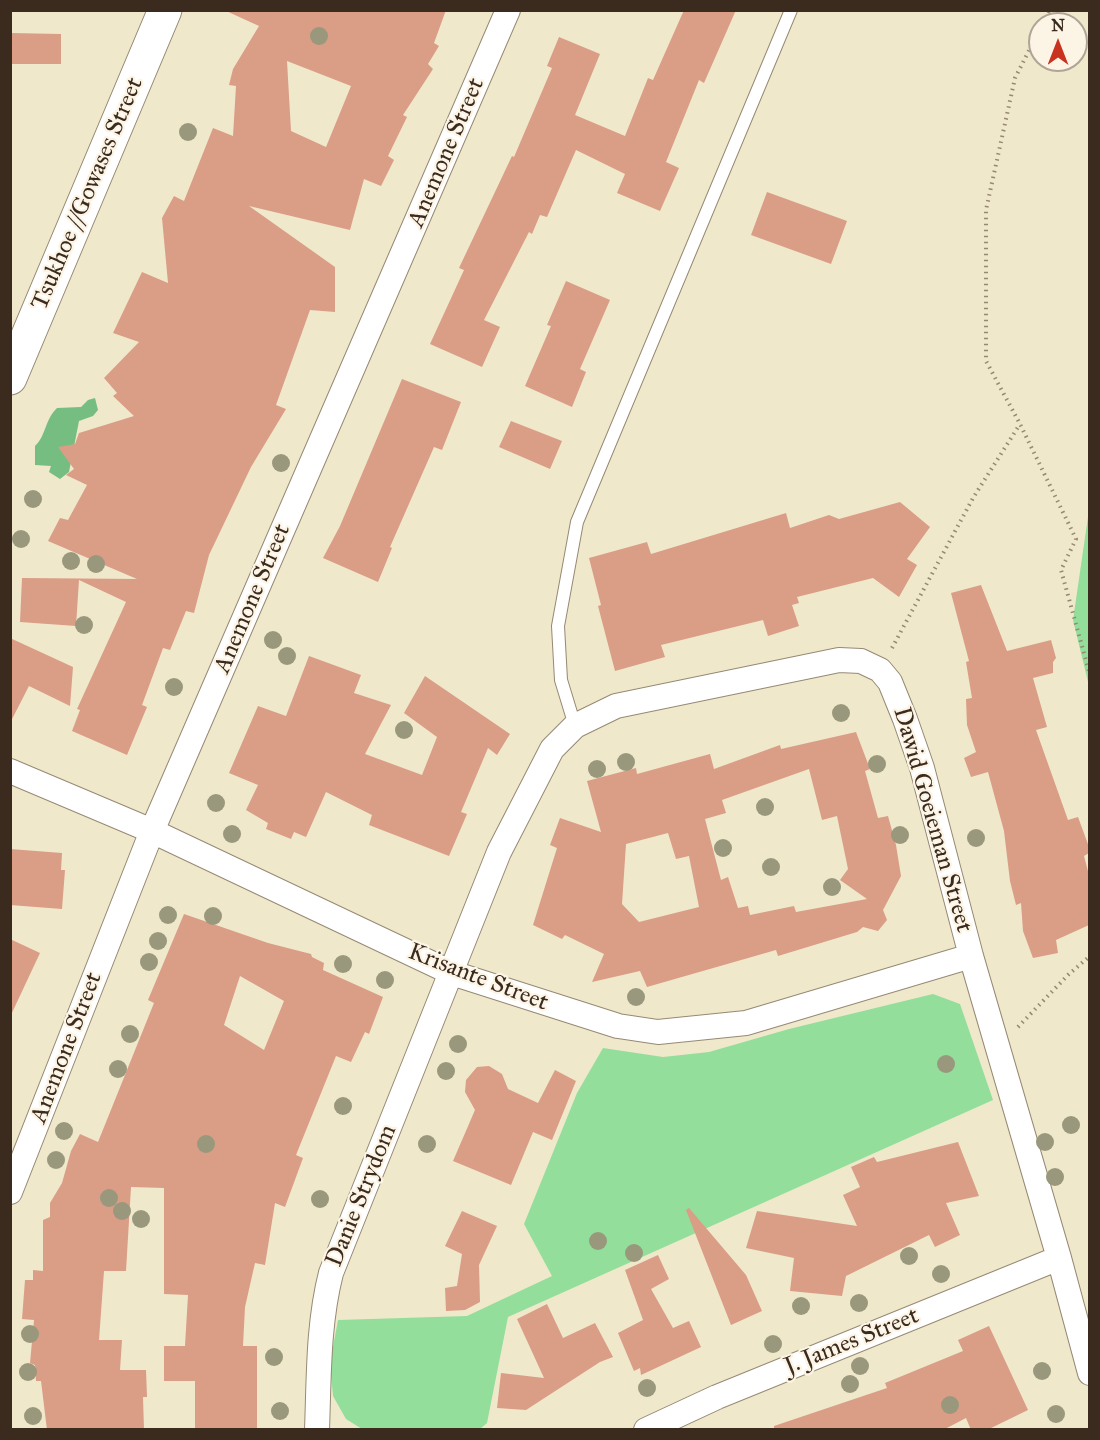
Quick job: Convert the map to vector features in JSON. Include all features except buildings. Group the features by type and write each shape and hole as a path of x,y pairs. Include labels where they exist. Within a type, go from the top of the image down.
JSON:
{"street":[{"name":"Tsukhoe //Gowases Street","path":"10,378 165,10"},
{"name":"Anemone Street","path":"10,1192 152,831 508,10"},
{"path":"452,973 499,852 552,749 575,726 616,706 839,660 861,661 880,670"},
{"name":"Dawid Goeieman Street","path":"880,670 890,682 922,768 970,956 999,1047 1089,1373"},
{"name":"Krisante Street","path":"10,771 152,831 452,973 618,1026 658,1032 746,1023 970,956"},
{"name":"Danie Strydom","path":"318,1430 320,1340 323,1304 331,1273 452,973"},
{"name":"J. James Street","path":"646,1430 717,1397 1059,1258"}],"lane":[{"path":"575,726 561,680 558,626 577,522 791,10"}],"path":[{"path":"1028,53 1015,78 986,210 986,362 1020,424 1076,539 1061,570 1089,675"},
{"path":"880,670 973,498 1020,424"},
{"path":"999,1047 1089,956"}],"green space":[{"path":"95,398 98,410 93,416 79,421 69,472 60,479 49,472 51,466 35,465 35,446 53,412 57,408 81,407 88,400"},
{"path":"1089,510 1090,686 1073,620"},
{"path":"933,994 960,1004 993,1100 508,1317 487,1423 480,1429 362,1429 346,1419 333,1396 330,1363 338,1320 467,1316 552,1276 524,1224 577,1093 603,1048 663,1057 709,1052 789,1029"}]}
